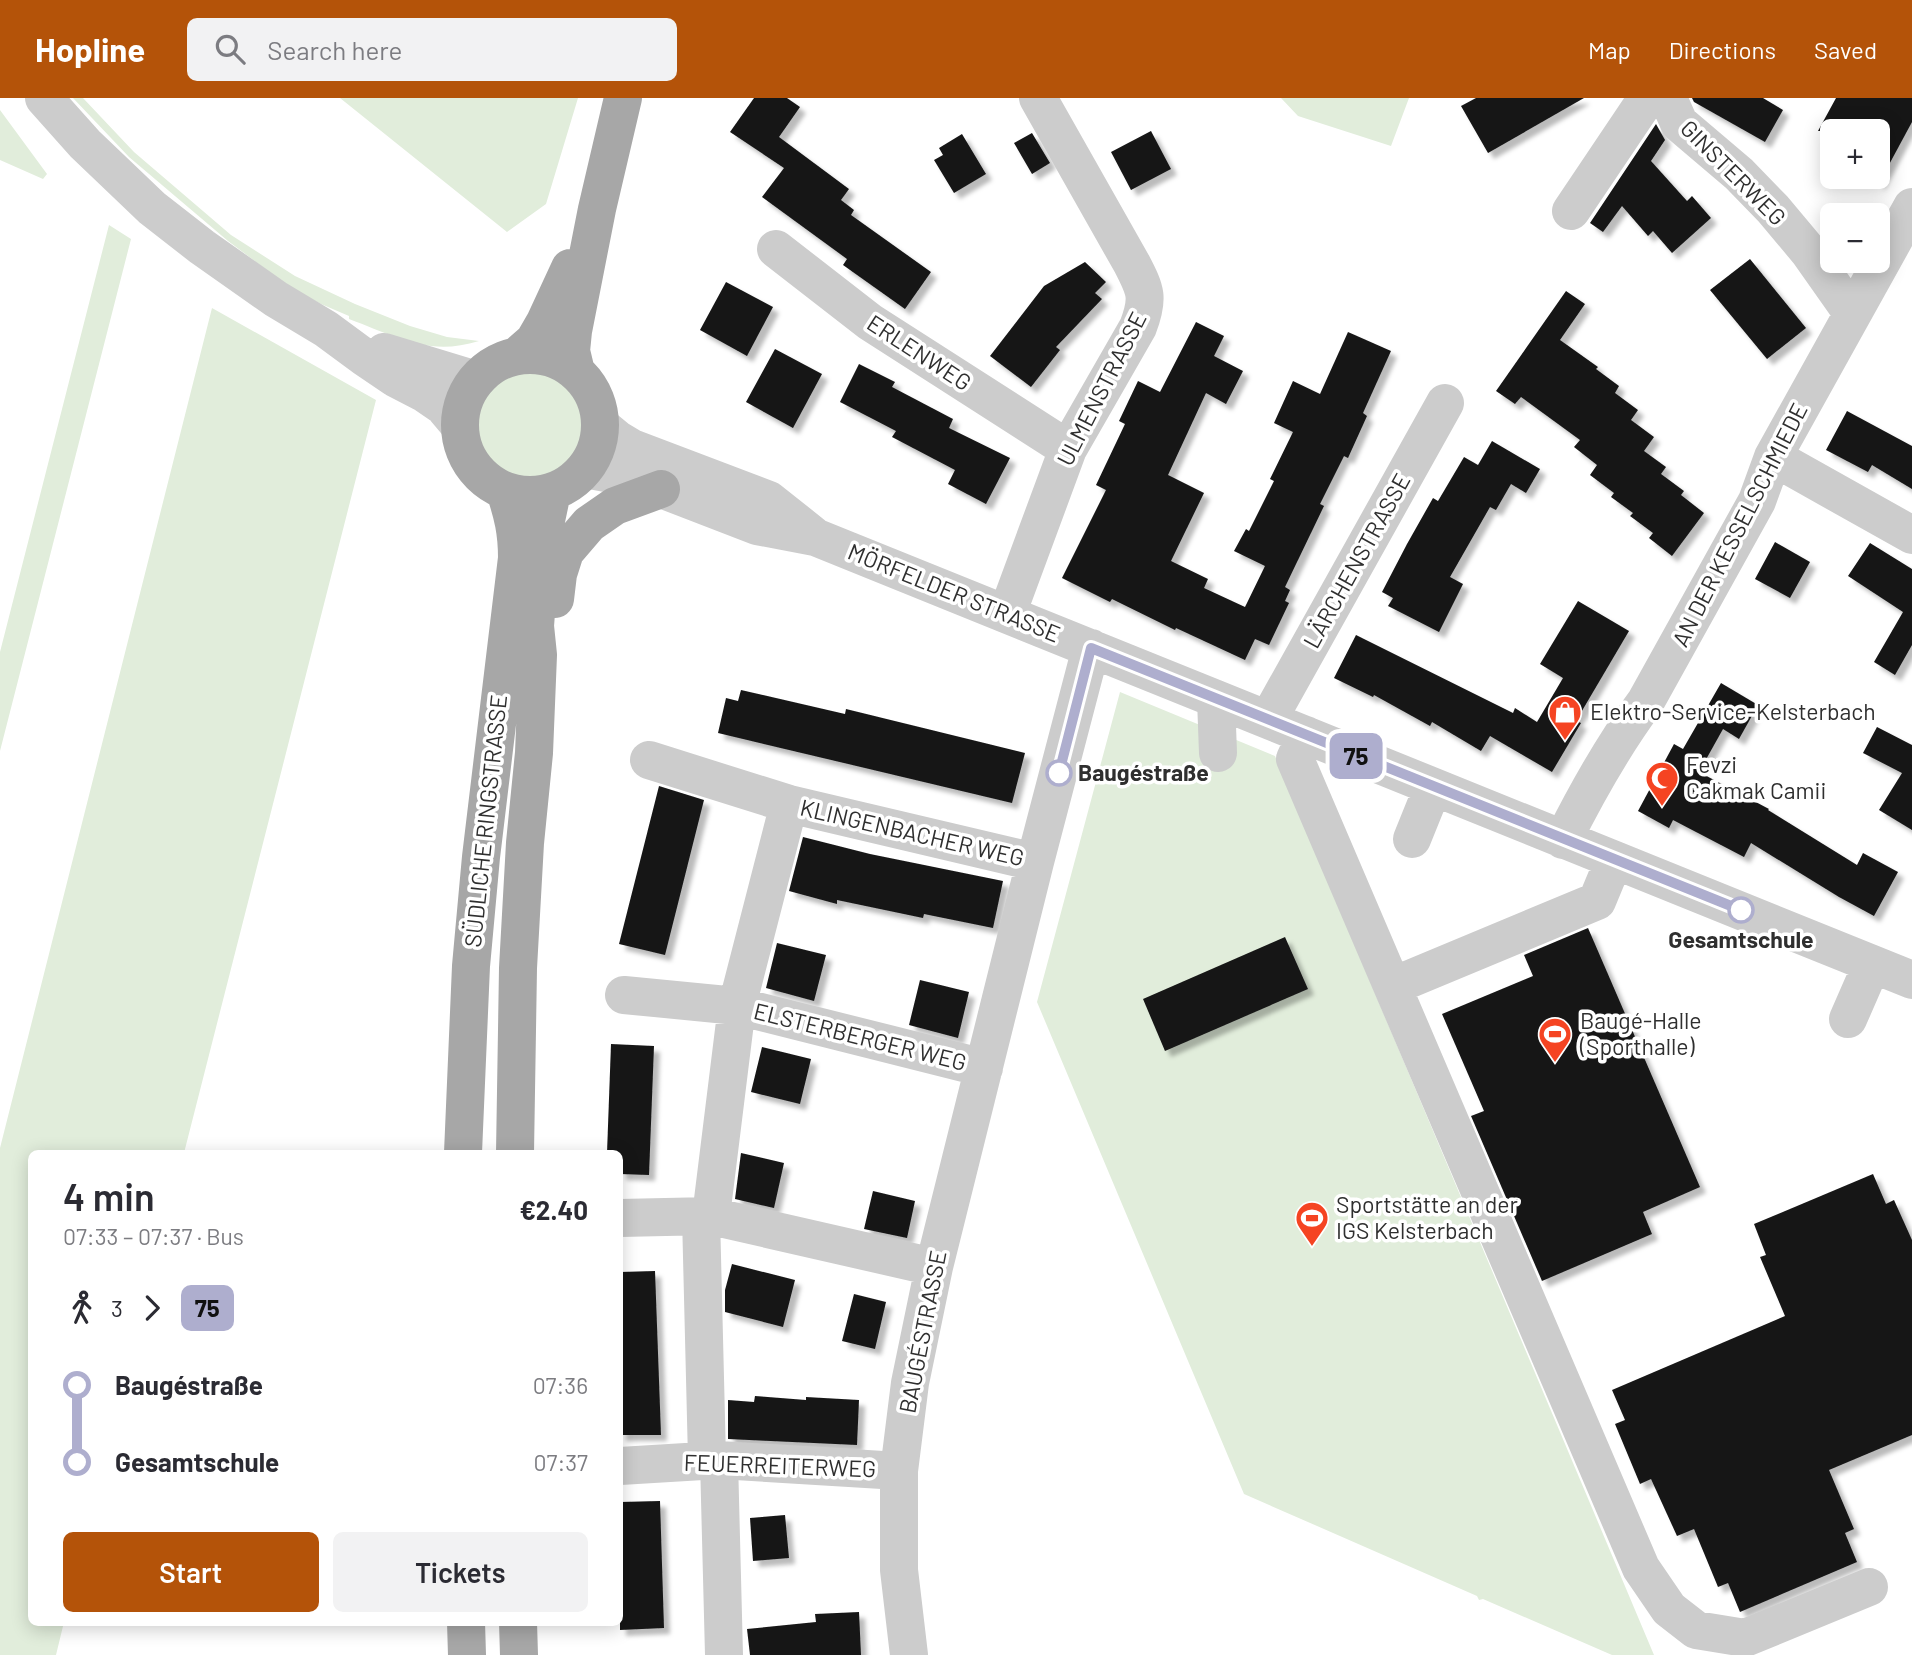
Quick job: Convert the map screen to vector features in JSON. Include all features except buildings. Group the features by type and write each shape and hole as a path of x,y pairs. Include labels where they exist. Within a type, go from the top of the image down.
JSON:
{"main road":[{"path":"576,372 571,351 573,331 597,208 623,98"},
{"path":"517,356 534,341 545,322 597,208"},
{"path":"538,355 558,360 576,372 589,387 597,405 600,425 596,448 585,469 570,483 552,492 528,495 505,491 486,480 472,465 462,446 459,425 467,393 476,380 494,364 517,356 538,355"},
{"path":"538,655 553,615 558,573 565,552 589,524 615,506 661,489"},
{"name":"SÜDLICHE RINGSTRASSE","path":"463,1150 471,966 481,857 517,558 517,534 505,491"},
{"name":"SÜDLICHE RINGSTRASSE","path":"515,1150 518,968 525,843 534,753 538,655 535,626 541,544 552,492"},
{"path":"466,1626 467,1655"},
{"path":"518,1626 519,1655"}],"street":[{"path":"44,98 85,144 152,208 275,299 327,329 385,371 443,406 459,425"},
{"name":"ULMENSTRASSE","path":"1007,614 1068,449 1138,327 1146,307 1144,287 1038,98"},
{"path":"1571,211 1647,98"},
{"name":"GINSTERWEG","path":"1668,98 1679,123 1739,174 1773,209 1809,252 1852,313"},
{"name":"AN DER KESSELSCHMIEDE","path":"1563,840 1621,737 1646,701 1757,501 1773,457 1911,211"},
{"name":"ERLENWEG","path":"776,249 870,322 1068,449"},
{"path":"327,329 375,349 476,380"},
{"name":"LÄRCHENSTRASSE","path":"1268,720 1445,403"},
{"name":"MÖRFELDER STRASSE","path":"600,425 632,448 769,500 815,537"},
{"path":"1773,457 1912,535"},
{"name":"MÖRFELDER STRASSE","path":"585,469 622,476 757,526 815,537 1563,840 1900,969"},
{"name":"BAUGÉSTRASSE","path":"909,1655 899,1570 899,1471 910,1383 934,1267 1091,648"},
{"path":"1216,699 1218,753"},
{"path":"1306,735 1295,758 1641,1567 1669,1609 1696,1630 1745,1638 1869,1587"},
{"name":"KLINGENBACHER WEG","path":"649,760 789,804 1035,862"},
{"path":"1412,839 1433,787"},
{"name":"KLINGENBACHER WEG","path":"737,1006 789,804"},
{"path":"1392,986 1459,948 1597,901 1614,860"},
{"path":"1848,1019 1900,969"},
{"name":"ELSTERBERGER WEG","path":"624,995 737,1006 984,1068"},
{"name":"ELSTERBERGER WEG","path":"724,1655 713,1459 706,1216 737,1006"},
{"path":"623,1218 706,1216 934,1267"},
{"name":"FEUERREITERWEG","path":"623,1466 713,1459 899,1471"}],"green space":[{"path":"73,98 83,98 134,152 231,235 295,276 410,326 447,337 479,341 444,347 397,338 349,319 349,316 291,288 228,241 129,157"},
{"path":"340,98 578,98 546,204 507,232"},
{"path":"1281,98 1409,98 1391,146 1298,116"},
{"path":"0,110 47,174 43,179 0,160"},
{"path":"109,225 131,239 0,751 0,652"},
{"path":"212,308 376,400 185,1150 28,1150 28,1626 63,1626 56,1655 0,1655 0,1148"},
{"path":"529,370 550,375 568,387 580,405 585,426 580,447 568,465 550,477 529,482 508,477 490,465 478,447 473,426 478,405 490,387 508,375"},
{"name":"Sportstätte an der IGS Kelsterbach","path":"1120,692 1275,756 1654,1655 1612,1655 1483,1599 1479,1600 1477,1596 1244,1494 1037,1002"}],"bus line":[{"name":"75","path":"1059,773 1091,648 1741,910"}],"place":[{"name":"Elektro-Service-Kelsterbach","path":"1565,742"},
{"name":"Baugéstraße","path":"1059,773"},
{"name":"Fevzi Cakmak Camii","path":"1662,808"},
{"name":"Gesamtschule","path":"1741,910"},
{"name":"Baugé-Halle (Sporthalle)","path":"1555,1064"},
{"name":"Sportstätte an der IGS Kelsterbach","path":"1312,1248"}]}
